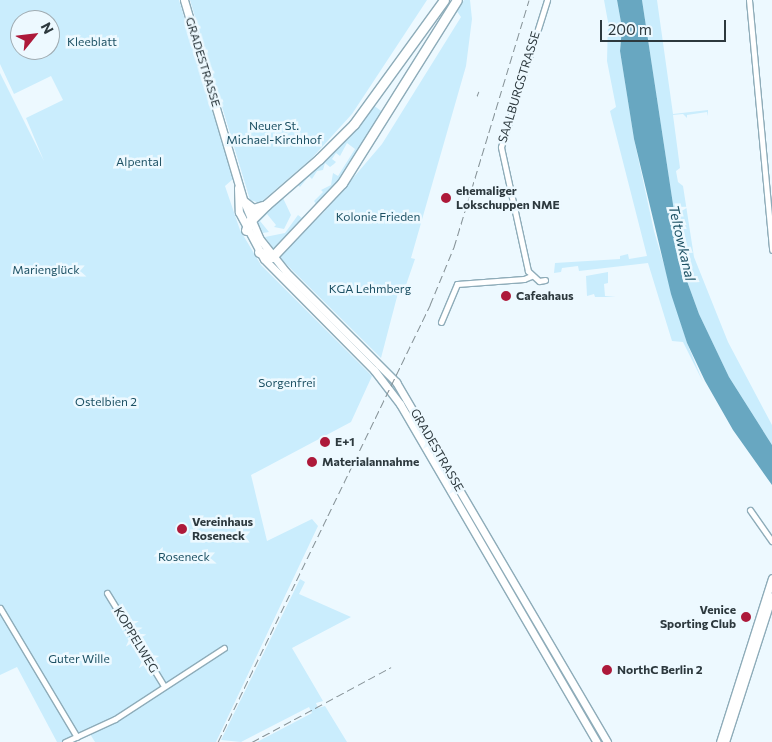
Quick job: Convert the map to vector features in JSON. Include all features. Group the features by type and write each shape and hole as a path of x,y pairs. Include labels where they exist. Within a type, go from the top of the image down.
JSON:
{"highway":[{"path":"246,230 250,221 266,205 319,159 354,124 443,1"},
{"path":"259,252 272,257 342,183 454,4"},
{"path":"244,202 253,209 266,205"}],"main road":[{"name":"GRADESTRASSE","path":"184,0 250,221 272,257 396,382 608,742"},
{"name":"GRADESTRASSE","path":"238,182 238,207 246,230 259,252 392,392 597,742"},
{"path":"725,742 771,595 772,578"},
{"path":"720,742 728,728"}],"street":[{"name":"SAALBURGSTRASSE","path":"531,276 527,266 501,148 547,0"},
{"path":"749,0 772,250"},
{"path":"441,322 458,284 524,279 531,276 540,281 545,280"},
{"path":"750,510 772,541"},
{"name":"KOPPELWEG","path":"107,593 164,686"},
{"path":"0,608 77,737"},
{"path":"65,742 114,719 224,648"}],"green space":[{"path":"0,0 179,0 233,179 225,186 240,230 261,265 372,376 351,422 251,475 267,541 312,519 318,526 216,742 95,742 90,734 69,742 57,742 17,667 0,675 0,73 44,161 26,118 63,100 51,76 14,94 0,64"},
{"name":"Neuer St. Michael-Kirchhof","path":"190,0 427,0 352,114 312,158 260,203 250,200"},
{"name":"Kolonie Frieden","path":"464,0 470,0 472,19 466,66 411,258 415,259 406,285 398,293 381,358 282,260 280,254 324,212 382,144 461,17 456,10"},
{"path":"604,0 617,0 622,29 620,51 634,139 654,231 687,343 703,382 683,342 672,341 648,263 579,271 578,266 562,268 561,272 554,273 555,263 620,259 620,256 628,254 629,259 647,256 610,111 616,107 607,61 608,22"},
{"path":"642,0 657,0 673,114 708,110 708,116 707,112 687,115 687,118 683,114 673,115 680,168 676,171 678,182 683,186 694,257 728,342 772,425 772,445 729,377 699,314 683,270"},
{"path":"373,105 384,113 338,183 276,249 273,248 265,237 285,233 298,215 302,218 316,204 314,201 323,192 321,190 331,185 333,173 338,176 355,149 347,143 340,156 336,153 332,159 336,162 334,164 330,167 325,163 323,170 317,171 312,179 309,176 300,187 297,184 283,198 291,215 284,229 274,227 276,225 267,214 260,221 269,232 263,233 257,222 259,215 348,134"},
{"path":"608,272 608,283 604,284 605,296 616,297 595,297 594,294 587,296 586,276"},
{"path":"300,579 305,582 299,594 351,617 292,648 323,701 316,703 318,708 325,706 347,742 257,742 312,713 309,707 241,742 221,740"}],"water":[{"path":"617,0 642,0 683,270 699,314 729,377 772,445 772,485 733,430 705,381 687,343 671,294 634,139 620,51 622,28"}],"railway":[{"path":"218,742 430,305 454,247 529,0"},
{"path":"477,96 479,91"},
{"path":"252,742 391,667"}],"place":[{"name":"ehemaliger Lokschuppen NME","path":"446,198"},
{"name":"Cafeahaus","path":"506,296"},
{"name":"E+1","path":"325,442"},
{"name":"Materialannahme","path":"312,462"},
{"name":"Vereinhaus Roseneck","path":"182,529"},
{"name":"Venice Sporting Club","path":"746,617"},
{"name":"NorthC Berlin 2","path":"607,670"}],"park label":[{"name":"Kleeblatt","path":"92,42"},
{"name":"Alpental","path":"139,162"},
{"name":"Marienglück","path":"46,270"},
{"name":"KGA Lehmberg","path":"370,289"},
{"name":"Sorgenfrei","path":"287,383"},
{"name":"Ostelbien 2","path":"106,402"},
{"name":"Roseneck","path":"184,557"},
{"name":"Guter Wille","path":"79,659"}],"water label":[{"name":"Teltowkanal","path":"682,243"}]}
